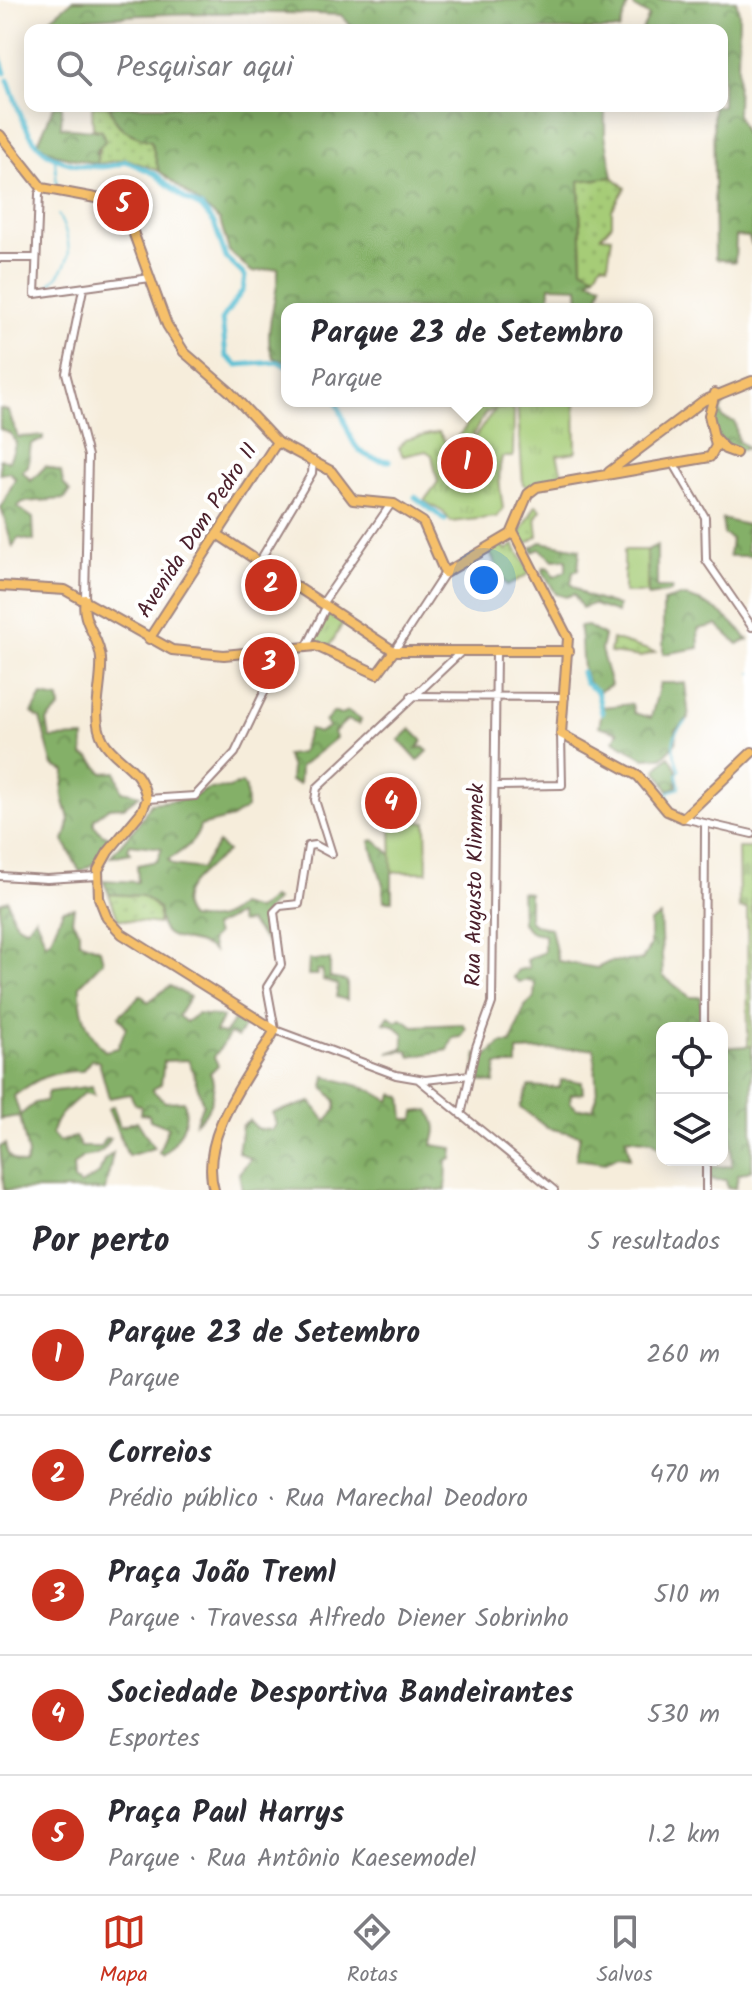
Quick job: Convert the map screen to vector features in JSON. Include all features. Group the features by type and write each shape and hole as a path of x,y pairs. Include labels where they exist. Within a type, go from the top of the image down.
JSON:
{"main road":[{"path":"0,135 42,188 104,200 129,221 167,325 181,349 229,391 277,442 331,471 355,501 391,504 427,527 445,573 513,531 528,494 534,489 618,469 715,393 752,381"},
{"path":"618,469 674,464 705,458 714,451 715,438 709,415 715,393"},
{"path":"690,410 709,415"},
{"path":"715,438 725,449 736,453"},
{"name":"Avenida Dom Pedro II","path":"149,639 277,442"},
{"path":"513,531 518,546 566,632 569,651 561,734 638,776 667,811 683,818 752,752"},
{"path":"217,534 394,651 569,651"},
{"path":"503,539 518,546"},
{"path":"0,586 57,588 85,599 149,639 175,651 220,655 319,647 377,674 394,651"},
{"path":"85,599 85,615 101,656 99,731 109,747 134,769 147,799 139,816 105,857 97,876 103,910 119,932 275,1030 221,1118 212,1169 214,1190"}],"street":[{"path":"42,188 39,194 35,294 150,278"},
{"path":"0,258 36,258"},
{"path":"83,289 66,373 88,456 85,599"},
{"path":"259,562 312,473 313,460"},
{"path":"674,464 705,517 706,560 752,627"},
{"path":"307,646 324,606 391,504"},
{"path":"394,651 445,573"},
{"path":"147,799 195,796 227,763 285,649"},
{"path":"445,651 445,664"},
{"path":"462,651 321,783 315,796 332,854 315,845 308,846 299,904 280,906 274,912 281,958 279,971 267,985 275,1030 384,1072 428,1083 461,1115 554,1190"},
{"name":"Rua Augusto Klimmek","path":"461,1115 476,1047 492,1003 496,651"},
{"path":"251,652 272,676"},
{"path":"411,696 565,697"},
{"path":"495,786 562,785 561,734"},
{"path":"683,818 750,833"},
{"path":"704,1022 705,824"},
{"path":"0,876 47,879 97,876"},
{"path":"428,1083 470,1075"},
{"path":"706,1166 706,1190"}],"green space":[{"path":"73,0 630,0 621,24 349,24 341,15 267,13 193,13 45,23"},
{"path":"635,0 736,0 739,13 737,115 748,141 752,142 752,245 748,237 736,236 735,262 715,259 713,112 728,112 728,24 645,24 649,16 634,7"},
{"path":"51,112 62,112 61,127 102,131 105,141 97,150 97,164 54,154 38,143"},
{"path":"92,112 112,112 119,126 151,141 159,171 127,159 97,164 102,131 93,128"},
{"path":"605,112 605,135 613,177 579,181 582,268 595,275 589,280 602,284 599,296 593,303 579,303 578,287 550,286 549,303 281,303 281,360 274,358 269,338 278,268 252,272 229,251 220,220 159,171 151,141 119,126 112,114"},
{"path":"613,177 625,188 612,210 612,224 601,236 612,237 608,265 602,263 595,275 582,269 579,180"},
{"path":"752,383 752,392 726,400 720,411 723,418 735,422 738,441 749,448 738,451 717,437 712,410 716,399"},
{"path":"470,407 500,407 485,413 470,440 458,436 469,420"},
{"path":"517,407 575,407 576,452 557,455 563,478 529,488 523,484"},
{"path":"0,409 8,411 18,437 43,436 43,440 31,444 28,466 22,471 31,481 46,466 61,472 63,483 70,492 65,499 23,502 17,507 33,518 34,541 18,538 13,547 1,507 15,479 10,472 0,474 0,459 9,461 16,443 11,434 0,429"},
{"path":"496,409 514,409 513,457 502,457 499,471 503,509 497,517 451,522 443,512 424,501 438,482 432,455 426,451 403,456 399,448 405,440 439,432 448,444 456,449 464,448"},
{"path":"536,505 541,510 536,517 538,536 524,545 519,535"},
{"path":"722,519 747,525 747,551 752,552 752,556 729,556 731,539 724,534"},
{"path":"541,542 580,549 578,570 573,572 571,584 586,596 618,606 617,613 592,604 582,608 574,594 566,597 556,594 543,571 544,567 549,568 554,577 566,571 566,559 553,560 540,549 533,552 531,548"},
{"path":"503,544 506,550 514,545 530,573 507,586 489,551"},
{"path":"657,545 657,588 672,588 671,592 648,596 647,550"},
{"path":"624,550 647,550 647,593 624,593"},
{"path":"681,596 718,611 748,640 738,644 717,625 698,629 699,648 663,654 663,601"},
{"path":"330,612 344,621 328,649 315,640"},
{"path":"588,626 604,636 601,650 611,685 600,691 587,680 582,664 579,627"},
{"path":"612,639 655,652 641,657 610,653"},
{"path":"660,683 685,683 689,718 675,730 676,743 663,757 644,758 614,740 618,732 599,726 603,707 632,704 634,713 651,718"},
{"path":"42,696 59,699 60,708 47,721 50,738 84,737 83,756 90,758 103,773 116,772 122,791 140,795 124,807 109,808 94,819 94,825 102,834 112,838 97,861 80,872 64,841 69,822 63,794 65,771 53,766 40,719 32,713"},
{"path":"348,711 361,720 359,724 347,720 334,732 336,738 300,767 299,784 290,781 291,768 286,755 301,753 309,729 318,733 329,727 325,722 334,712 340,715"},
{"path":"411,729 423,741 416,749 423,747 428,751 418,761 399,740"},
{"path":"669,756 677,769 677,787 668,790 656,769"},
{"path":"242,783 246,788 247,808 232,818 200,826 192,841 168,860 173,865 201,869 218,843 227,852 193,882 184,899 184,909 190,918 211,919 228,914 239,905 257,910 272,898 276,900 265,912 266,942 249,922 240,923 237,915 213,927 216,935 210,941 213,951 169,935 163,930 159,908 142,896 109,894 103,880 138,882 137,865 157,861 162,848 130,844 128,849 131,853 110,857 139,823 151,803 189,799 208,789 229,788"},
{"path":"426,822 427,872 392,872 391,823"},
{"path":"374,840 392,855 392,901 384,901 383,885 370,841"},
{"path":"738,848 752,848 752,1046 748,1046 747,909 739,908"},
{"path":"521,892 529,893 529,919 534,925 551,928 558,961 597,968 609,962 642,960 650,946 650,922 660,916 663,976 690,997 701,997 702,1022 656,1022 656,1144 626,1138 630,1158 618,1156 605,1163 576,1159 580,1135 547,1128 520,1107 529,1086 559,1088 561,1080 582,1082 583,1093 571,1094 570,1102 577,1109 593,1108 597,1097 594,1048 517,1051 517,1065 497,1065 494,1083 473,1080 477,1054 487,1056 501,1043 511,1043 525,1006 534,998 535,984 528,980 519,982 513,977 518,970 529,968 527,960 544,952 544,934 531,932 522,923"},
{"path":"109,894 142,896 159,909 158,924 118,919"},
{"path":"8,900 18,924 27,928 35,917 46,943 51,939 63,910 74,908 72,920 79,931 79,941 100,949 103,961 80,985 80,994 89,1029 105,1051 118,1048 126,1027 119,1016 141,995 148,1002 170,986 190,997 178,1016 186,1022 197,1014 223,1017 215,1032 224,1034 234,1020 245,1026 237,1037 230,1034 214,1057 218,1065 210,1073 213,1086 211,1101 205,1114 195,1123 203,1104 189,1060 164,1061 161,1084 152,1090 165,1102 184,1101 185,1116 178,1138 162,1155 159,1152 168,1127 150,1120 149,1115 140,1114 141,1106 135,1104 130,1094 109,1098 99,1062 92,1059 82,1071 46,1077 14,1096 20,1115 35,1103 45,1101 48,1092 92,1086 94,1095 84,1093 56,1121 52,1134 59,1142 75,1137 81,1147 100,1147 105,1138 111,1138 100,1153 82,1157 73,1166 74,1180 80,1185 99,1174 104,1160 113,1153 105,1190 4,1190 0,1147 5,1144 11,1158 25,1165 28,1155 20,1116 0,1119 0,903"},
{"path":"309,960 330,960 330,978 347,981 347,1000 336,997 338,985 323,980 322,970 317,970 317,975 308,975"},
{"path":"389,1016 396,1021 401,1018 414,1026 463,1024 466,1029 461,1037 453,1038 448,1050 411,1057 407,1050 388,1053 403,1048 404,1034 394,1025 384,1023"},
{"path":"752,1046 752,1170 738,1175 736,1188 727,1188 726,1180 709,1180 708,1167 732,1166 728,1048"},
{"path":"325,1076 369,1089 390,1101 393,1094 402,1097 404,1119 414,1119 415,1112 429,1110 436,1128 432,1145 453,1148 452,1159 447,1161 446,1190 242,1190 239,1173 251,1159 238,1152 242,1126 249,1120 258,1129 272,1130 276,1125 273,1113 311,1102 326,1121 336,1110 336,1101 323,1087"},
{"path":"113,1106 120,1127 137,1121 154,1148 128,1156 108,1109"}],"waterway":[{"path":"0,57 5,73"},
{"path":"8,80 25,125 41,148 52,156 84,166 111,166 126,161 155,174 185,199 201,207 214,223 226,258 245,276 243,290 222,319 226,356 237,365 281,363"},
{"path":"55,160 57,187"},
{"path":"44,290 61,272 68,255 67,237 58,214"},
{"path":"338,407 359,450 376,459 390,461"},
{"path":"415,497 445,520"},
{"path":"582,672 585,683 597,691 602,713"},
{"path":"665,802 669,800 668,792 680,788 677,774 680,770 673,744 677,732 687,721"}],"place":[{"name":"Praça Paul Harrys","path":"123,205"},
{"name":"Parque 23 de Setembro","path":"467,463"},
{"name":"Correios","path":"271,585"},
{"name":"Praça João Treml","path":"269,663"},
{"name":"Sociedade Desportiva Bandeirantes","path":"391,803"}]}
